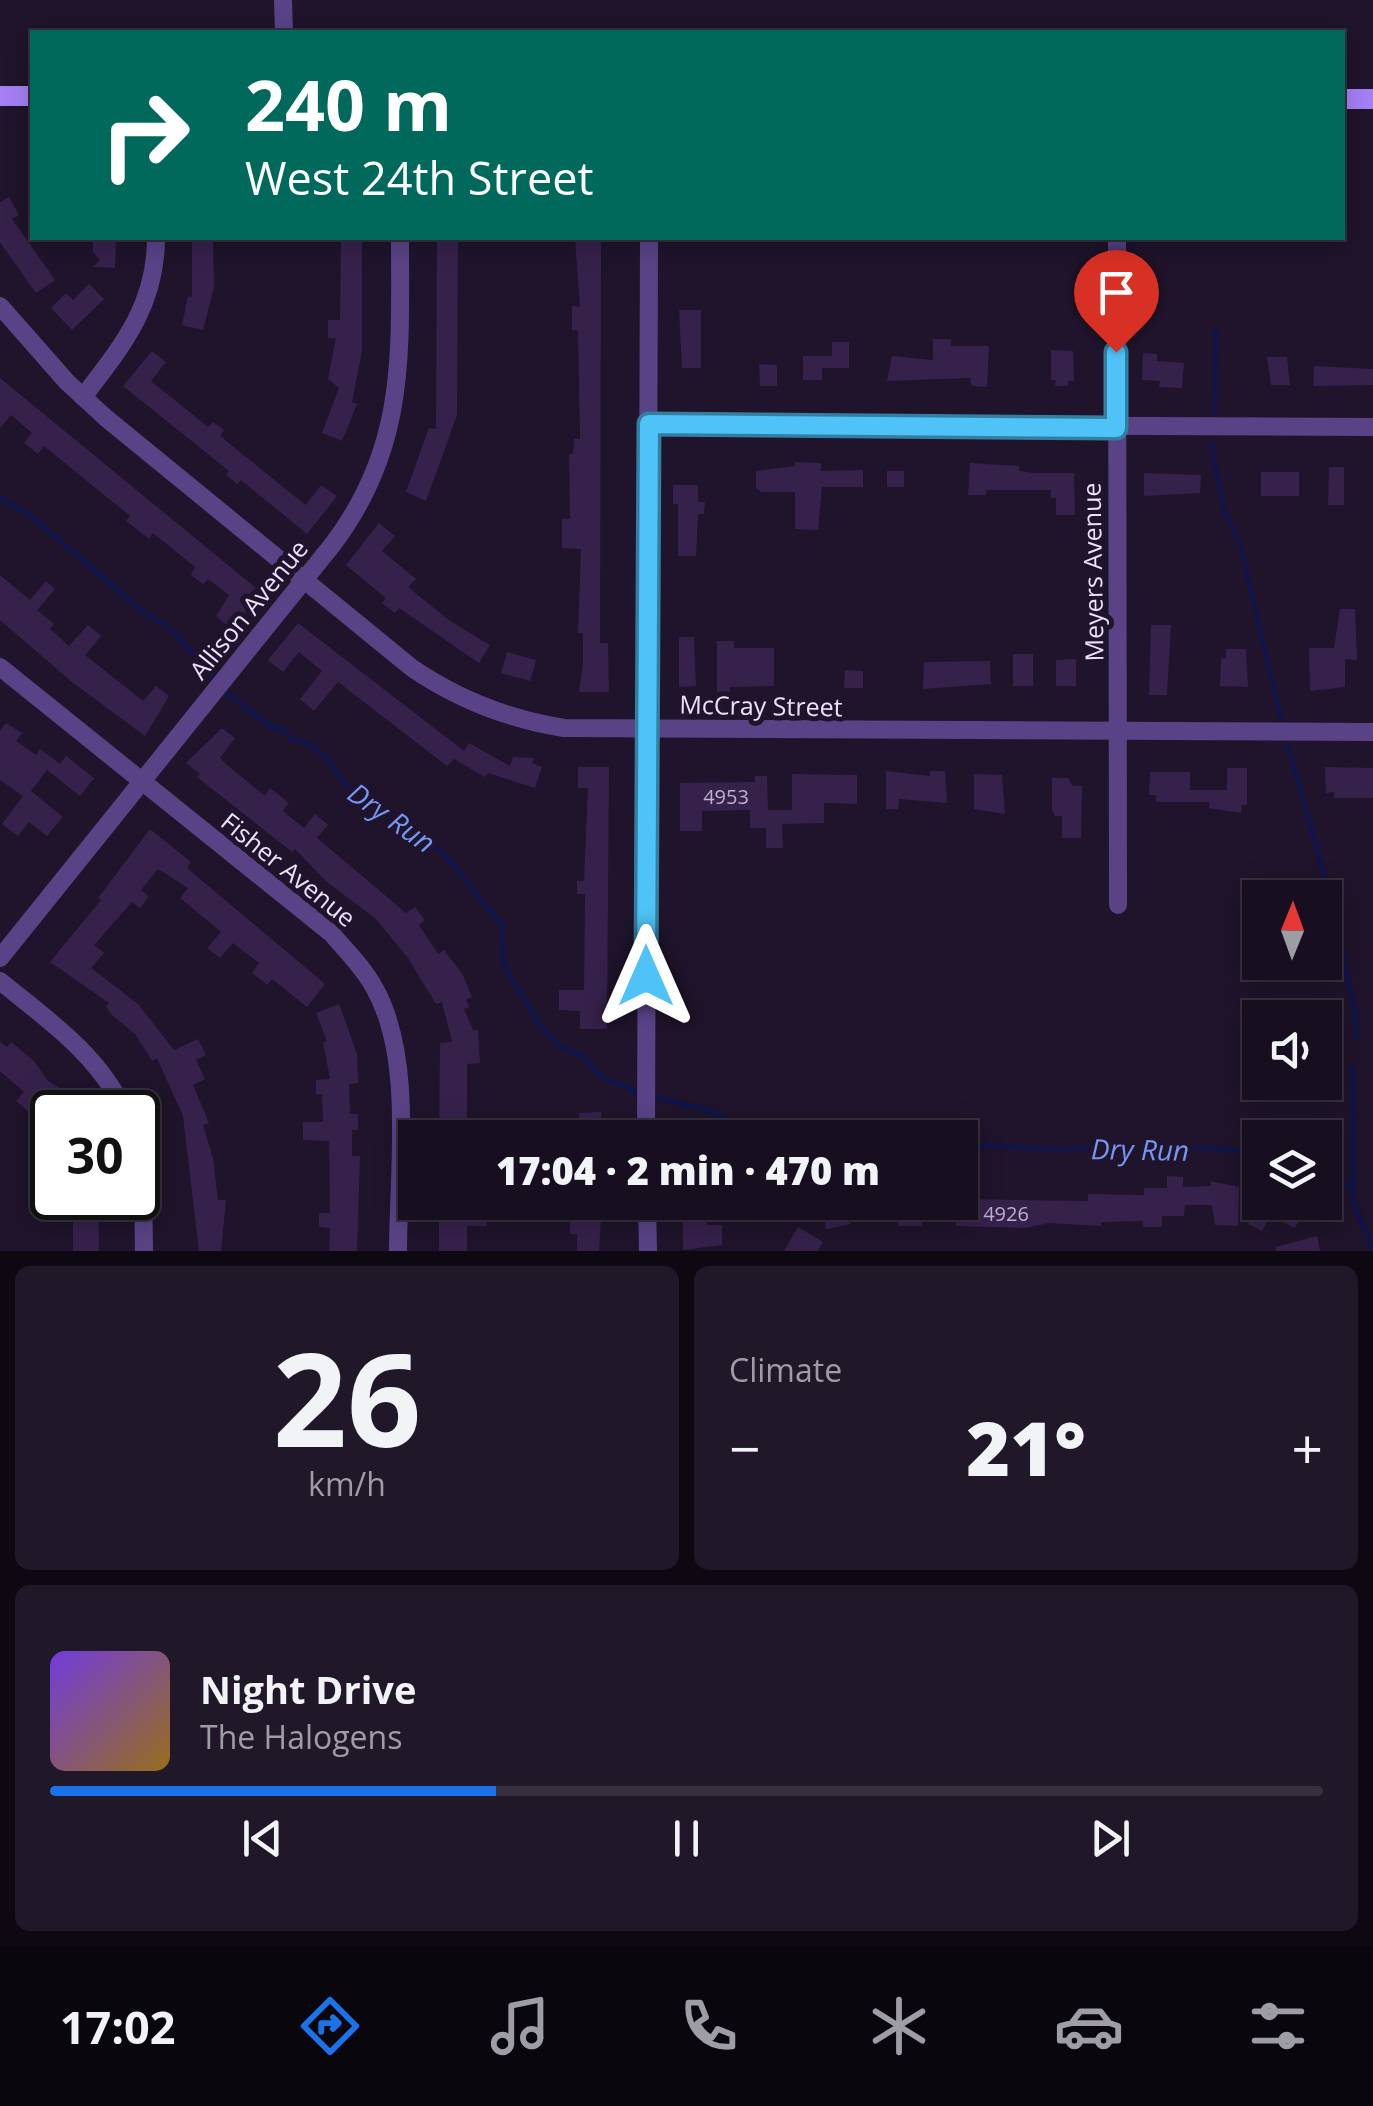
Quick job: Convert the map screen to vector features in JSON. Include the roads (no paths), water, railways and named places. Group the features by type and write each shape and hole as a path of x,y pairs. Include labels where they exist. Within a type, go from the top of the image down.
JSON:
{"main road":[{"path":"0,96 30,96"},
{"path":"1345,99 1373,100"}],"street":[{"path":"283,0 284,30"},
{"path":"83,396 139,322 152,288 156,240"},
{"name":"Allison Avenue","path":"0,958 354,515 388,437 400,367 400,240"},
{"path":"646,1120 649,240"},
{"name":"Meyers Avenue","path":"1117,240 1118,905"},
{"name":"McCray Street","path":"0,306 83,396 412,668 467,701 514,719 564,728 1120,734 1373,732"},
{"path":"649,424 1373,427"},
{"name":"Fisher Avenue","path":"0,667 332,934 376,990 396,1052 398,1251"},
{"path":"0,981 80,1047 113,1090"},
{"path":"144,1220 144,1251"},
{"path":"647,1220 648,1251"}],"waterway":[{"path":"1214,413 1216,330"},
{"path":"1211,445 1225,513 1240,544 1281,719"},
{"name":"Dry Run","path":"0,497 30,515 141,610 174,632 216,682"},
{"name":"Dry Run","path":"223,690 273,728 283,729 291,739 307,743 325,756 356,798 394,814 442,852 502,925 503,964 539,1024 558,1045 582,1056 601,1076 640,1094"},
{"path":"1288,745 1329,893 1355,1011 1356,1037"},
{"path":"1353,1068 1353,1200 1373,1249"},
{"name":"Dry Run","path":"651,1096 715,1112 726,1120"},
{"name":"Dry Run","path":"978,1145 1055,1149 1171,1145 1242,1151"},
{"name":"Dry Run","path":"1342,1182 1353,1188"}]}
